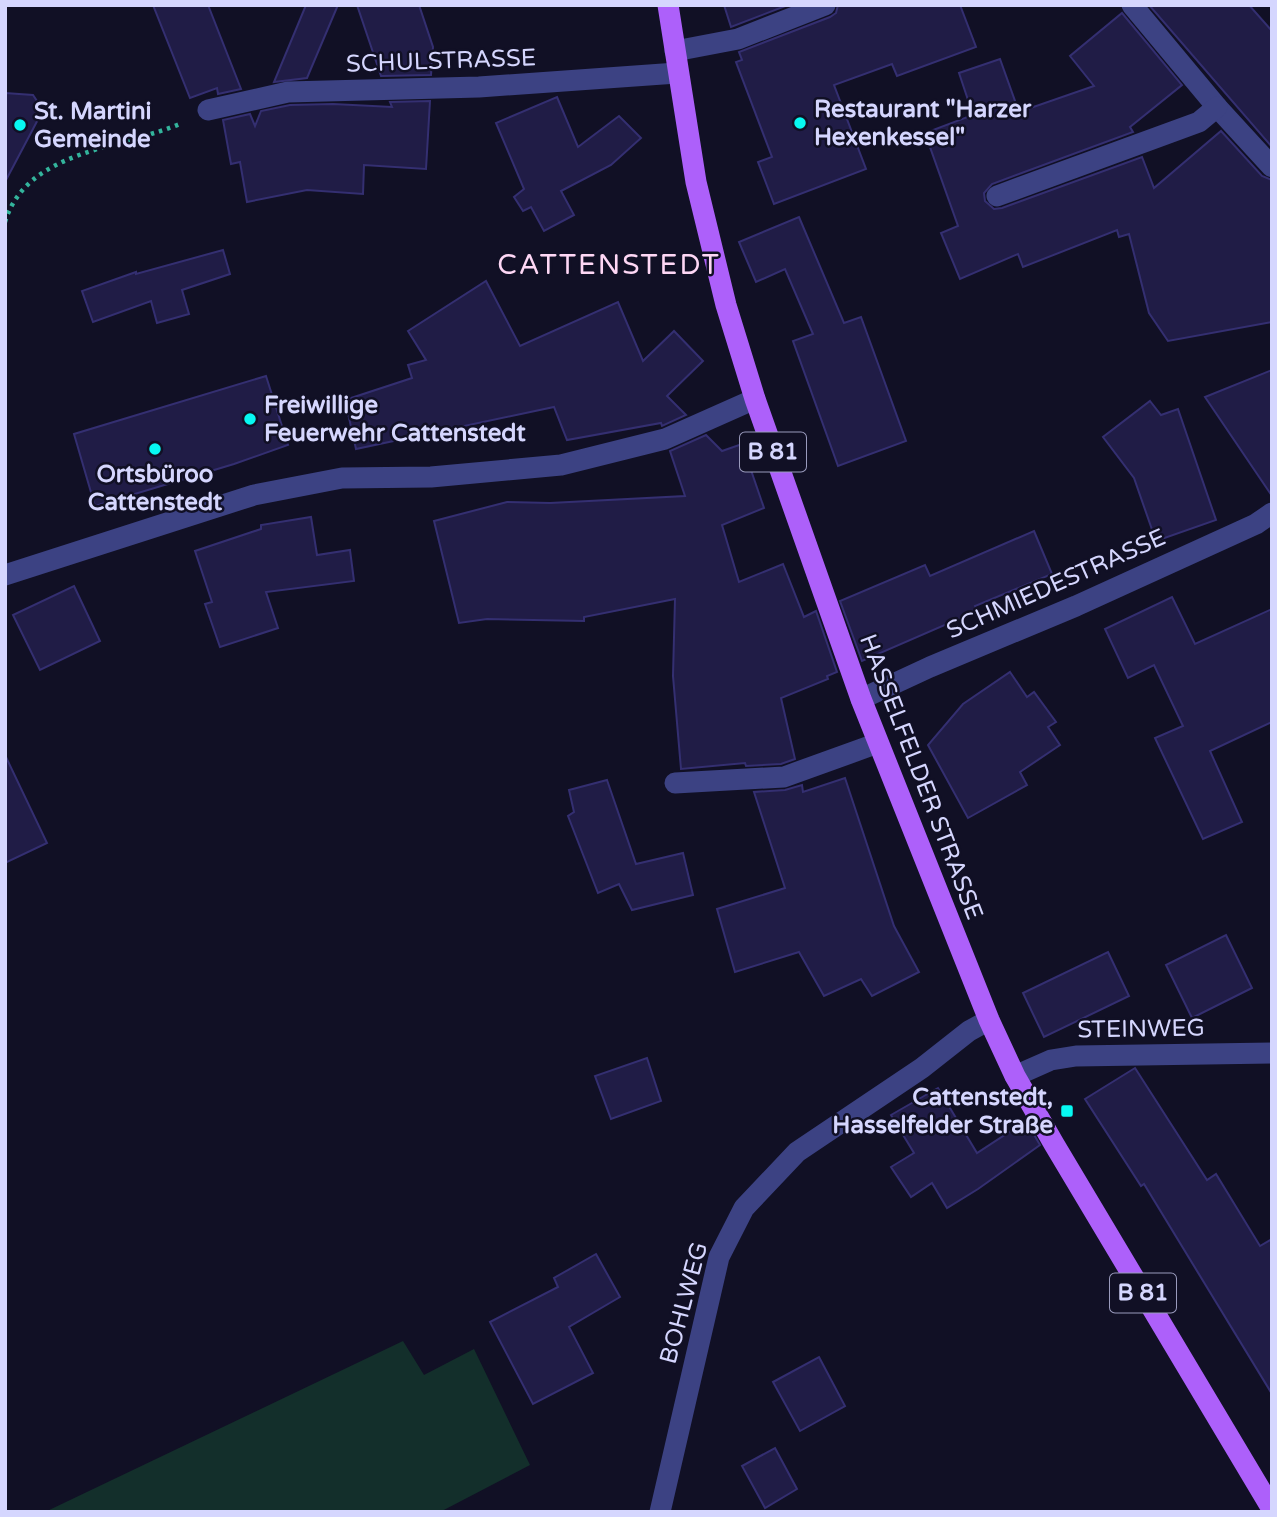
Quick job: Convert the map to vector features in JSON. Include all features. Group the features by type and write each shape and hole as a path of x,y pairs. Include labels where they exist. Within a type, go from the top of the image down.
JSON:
{"main road":[{"name":"HASSELFELDER STRASSE","path":"668,5 696,182 726,305 755,399 861,699 989,1020 1015,1076 1272,1509"}],"street":[{"name":"SCHULSTRASSE","path":"208,110 288,92 479,87 676,62 825,5"},
{"path":"1132,5 1217,107 1272,167"},
{"path":"997,196 1199,122 1217,107"},
{"path":"5,575 254,495 342,478 431,477 561,465 665,439 755,399"},
{"name":"SCHMIEDESTRASSE","path":"861,699 1076,606 1256,524 1272,513"},
{"path":"675,783 784,777 878,743"},
{"name":"BOHLWEG","path":"660,1512 719,1257 744,1208 797,1152 922,1068 969,1031 989,1020"},
{"name":"STEINWEG","path":"1015,1076 1051,1060 1076,1056 1272,1053"}],"path":[{"path":"5,222 11,204 41,173 95,148 165,130 208,110"}],"green space":[{"path":"403,1341 424,1375 474,1349 530,1465 440,1512 45,1512"}],"building":[{"path":"153,5 208,5 241,89 218,94 217,88 190,98"},
{"path":"306,5 338,5 307,78 274,82"},
{"path":"357,5 419,5 433,47 431,75 381,76"},
{"path":"724,5 788,5 731,27"},
{"path":"838,5 960,5 976,47 897,76 892,64 834,85 866,169 774,204 758,162 772,157 736,62 742,60 739,52 830,17 836,13"},
{"path":"1149,5 1249,5 1272,31 1272,147"},
{"path":"1122,13 1182,85 1130,127 1133,132 992,184 984,193 985,201 994,209 1002,208 1142,157 1154,188 1221,131 1262,176 1272,180 1272,322 1168,341 1149,313 1129,234 1119,237 1117,230 1023,267 1018,254 960,279 941,233 958,226 925,133 973,115 959,73 1000,59 1019,112 1094,86 1070,56"},
{"name":"St. Martini Gemeinde","path":"5,93 33,95 43,110 5,182"},
{"path":"557,97 578,147 619,116 641,138 611,165 561,191 574,215 544,231 531,207 523,211 514,197 524,189 496,123"},
{"path":"430,101 426,169 364,165 363,194 307,190 247,202 240,162 231,164 223,120 250,114 255,126 261,111 290,105 392,107 390,102"},
{"path":"799,217 844,323 861,317 906,441 838,466 793,341 813,334 785,269 756,282 739,242"},
{"path":"223,250 230,274 182,290 189,314 157,323 151,301 93,322 82,291 136,272"},
{"path":"486,281 520,346 618,302 643,361 674,331 703,361 667,396 686,415 662,426 661,423 567,440 554,407 356,449 345,400 412,378 408,365 426,360 408,331"},
{"path":"1272,370 1272,496 1205,397"},
{"path":"266,376 288,445 95,506 74,434"},
{"path":"1150,401 1161,415 1178,409 1216,520 1156,541 1134,478 1103,437"},
{"path":"706,435 722,451 742,444 764,508 722,525 739,582 783,564 804,617 816,611 837,672 827,676 828,679 781,698 795,759 781,764 746,766 745,763 681,769 673,676 675,599 584,617 584,621 487,619 459,623 434,521 507,502 550,503 685,496 670,451"},
{"path":"311,517 317,555 350,550 354,581 266,592 278,628 220,647 205,604 212,602 195,551 261,529 261,525"},
{"path":"1034,531 1052,574 975,606 977,611 862,661 840,601 925,565 930,576"},
{"path":"74,586 100,641 40,670 13,615"},
{"path":"1172,597 1195,644 1272,609 1272,722 1210,751 1242,822 1203,839 1155,738 1183,726 1154,665 1128,678 1105,629"},
{"path":"1010,672 1027,697 1034,692 1056,722 1048,727 1060,745 1020,772 1027,785 968,818 928,745 963,704"},
{"path":"5,755 47,843 5,863"},
{"path":"845,778 894,926 919,972 872,996 861,979 824,996 799,952 735,972 717,909 785,888 754,792 785,790 802,785 803,792"},
{"path":"607,780 636,864 683,853 693,895 632,910 619,884 598,893 568,816 574,812 569,790"},
{"path":"1226,935 1252,988 1192,1018 1166,965"},
{"path":"1108,952 1129,996 1044,1037 1023,993"},
{"path":"647,1058 661,1101 611,1119 595,1076"},
{"path":"1135,1068 1207,1180 1216,1174 1260,1246 1272,1239 1272,1394 1144,1184 1141,1186 1085,1099"},
{"path":"938,1088 977,1153 1026,1121 1040,1145 947,1208 932,1183 911,1197 891,1167 914,1153 891,1115"},
{"path":"596,1254 620,1297 569,1327 593,1373 533,1404 490,1322 558,1287 554,1278"},
{"path":"819,1357 845,1406 800,1431 773,1382"},
{"path":"775,1448 797,1489 765,1508 742,1466"}],"place":[{"name":"Restaurant \"Harzer Hexenkessel\"","path":"800,123"},
{"name":"St. Martini Gemeinde","path":"20,125"},
{"name":"Freiwillige Feuerwehr Cattenstedt","path":"250,419"},
{"name":"Ortsbüroo Cattenstedt","path":"155,449"},
{"name":"Cattenstedt, Hasselfelder Straße","path":"1067,1111"}],"district":[{"name":"CATTENSTEDT","path":"609,265"}]}
